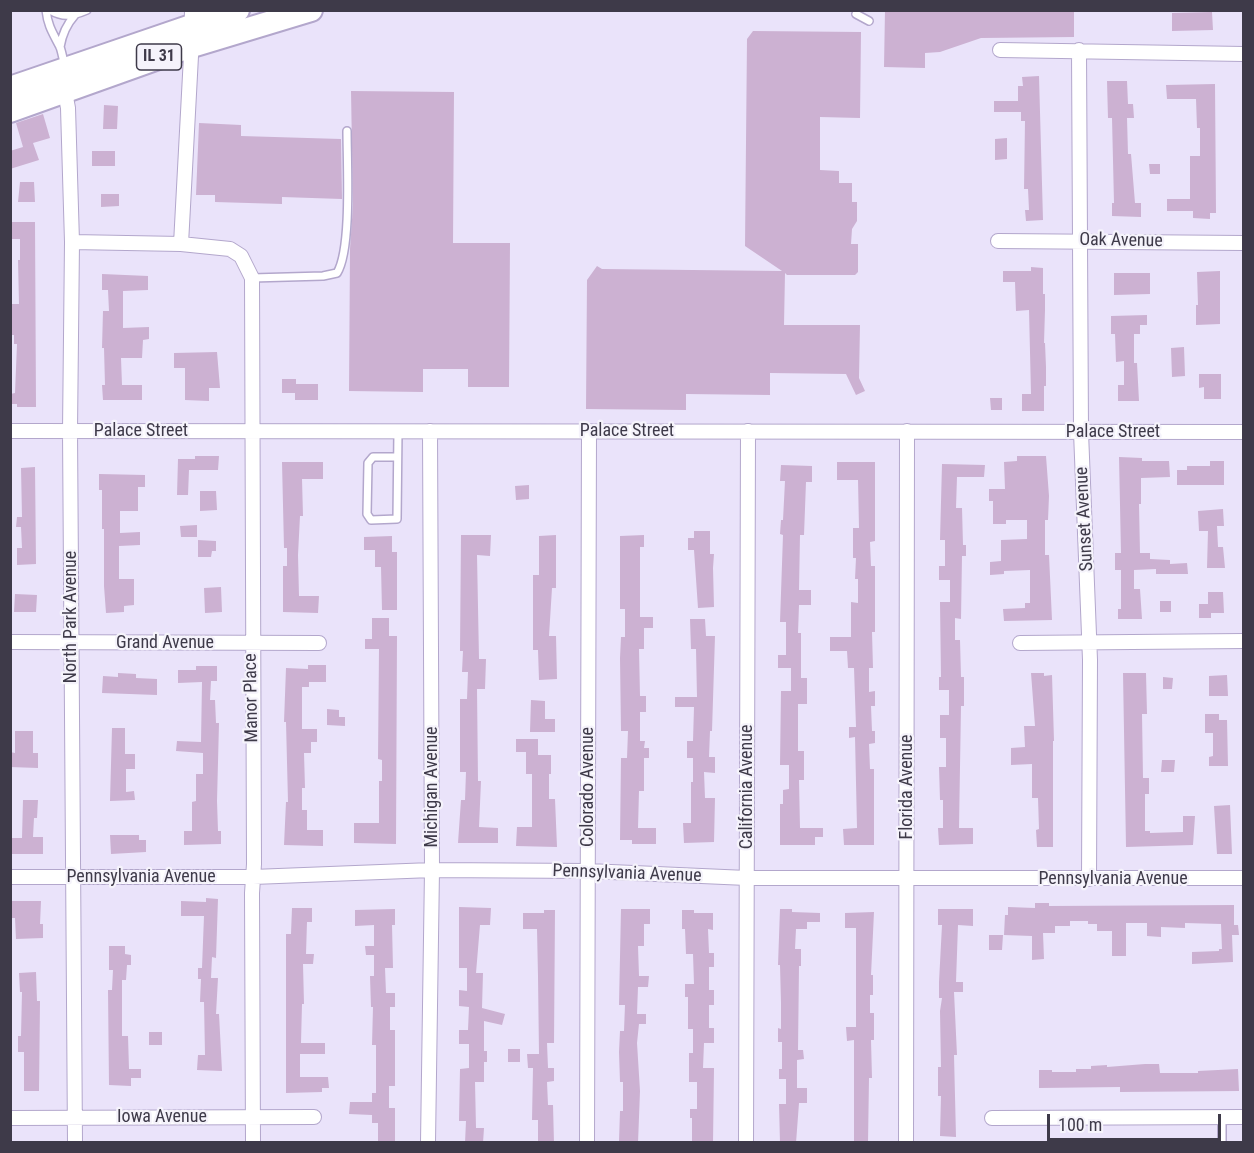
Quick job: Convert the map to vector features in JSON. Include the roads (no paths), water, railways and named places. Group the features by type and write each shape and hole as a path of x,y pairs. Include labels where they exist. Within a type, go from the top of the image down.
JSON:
{"main road":[{"path":"10,88 63,58 192,27 238,10"},
{"name":"IL 31","path":"10,111 65,92 192,27 311,10"}],"street":[{"path":"72,242 181,244 192,27"},
{"path":"1000,50 1244,54"},
{"name":"Sunset Avenue","path":"1079,50 1082,241 1081,432 1090,642 1089,879"},
{"name":"North Park Avenue","path":"65,92 69,108 72,242 70,431 75,1143"},
{"name":"Oak Avenue","path":"998,241 1244,243"},
{"name":"Manor Place","path":"181,244 230,249 241,256 252,278 253,1143"},
{"name":"Palace Street","path":"10,431 1244,432"},
{"name":"Michigan Avenue","path":"428,1143 432,870 430,431"},
{"name":"Colorado Avenue","path":"587,1143 589,431"},
{"name":"California Avenue","path":"746,1143 748,431"},
{"name":"Florida Avenue","path":"906,1143 908,431"},
{"path":"1020,642 1244,641"},
{"name":"Grand Avenue","path":"10,642 319,643"},
{"name":"Pennsylvania Avenue","path":"10,877 253,877 432,870 588,871 747,878 1244,879"},
{"name":"Iowa Avenue","path":"10,1118 314,1117"},
{"path":"992,1118 1244,1117"}],"lane":[{"path":"48,10 65,16 87,10"},
{"path":"48,10 54,39 63,58"},
{"path":"856,14 869,21"},
{"path":"65,92 64,30 75,15"},
{"path":"252,278 323,276 337,273 346,240 347,131"},
{"path":"397,457 373,457 368,463 367,514 371,520 397,519 398,431"},
{"path":"1222,1117 1222,1143"}]}
